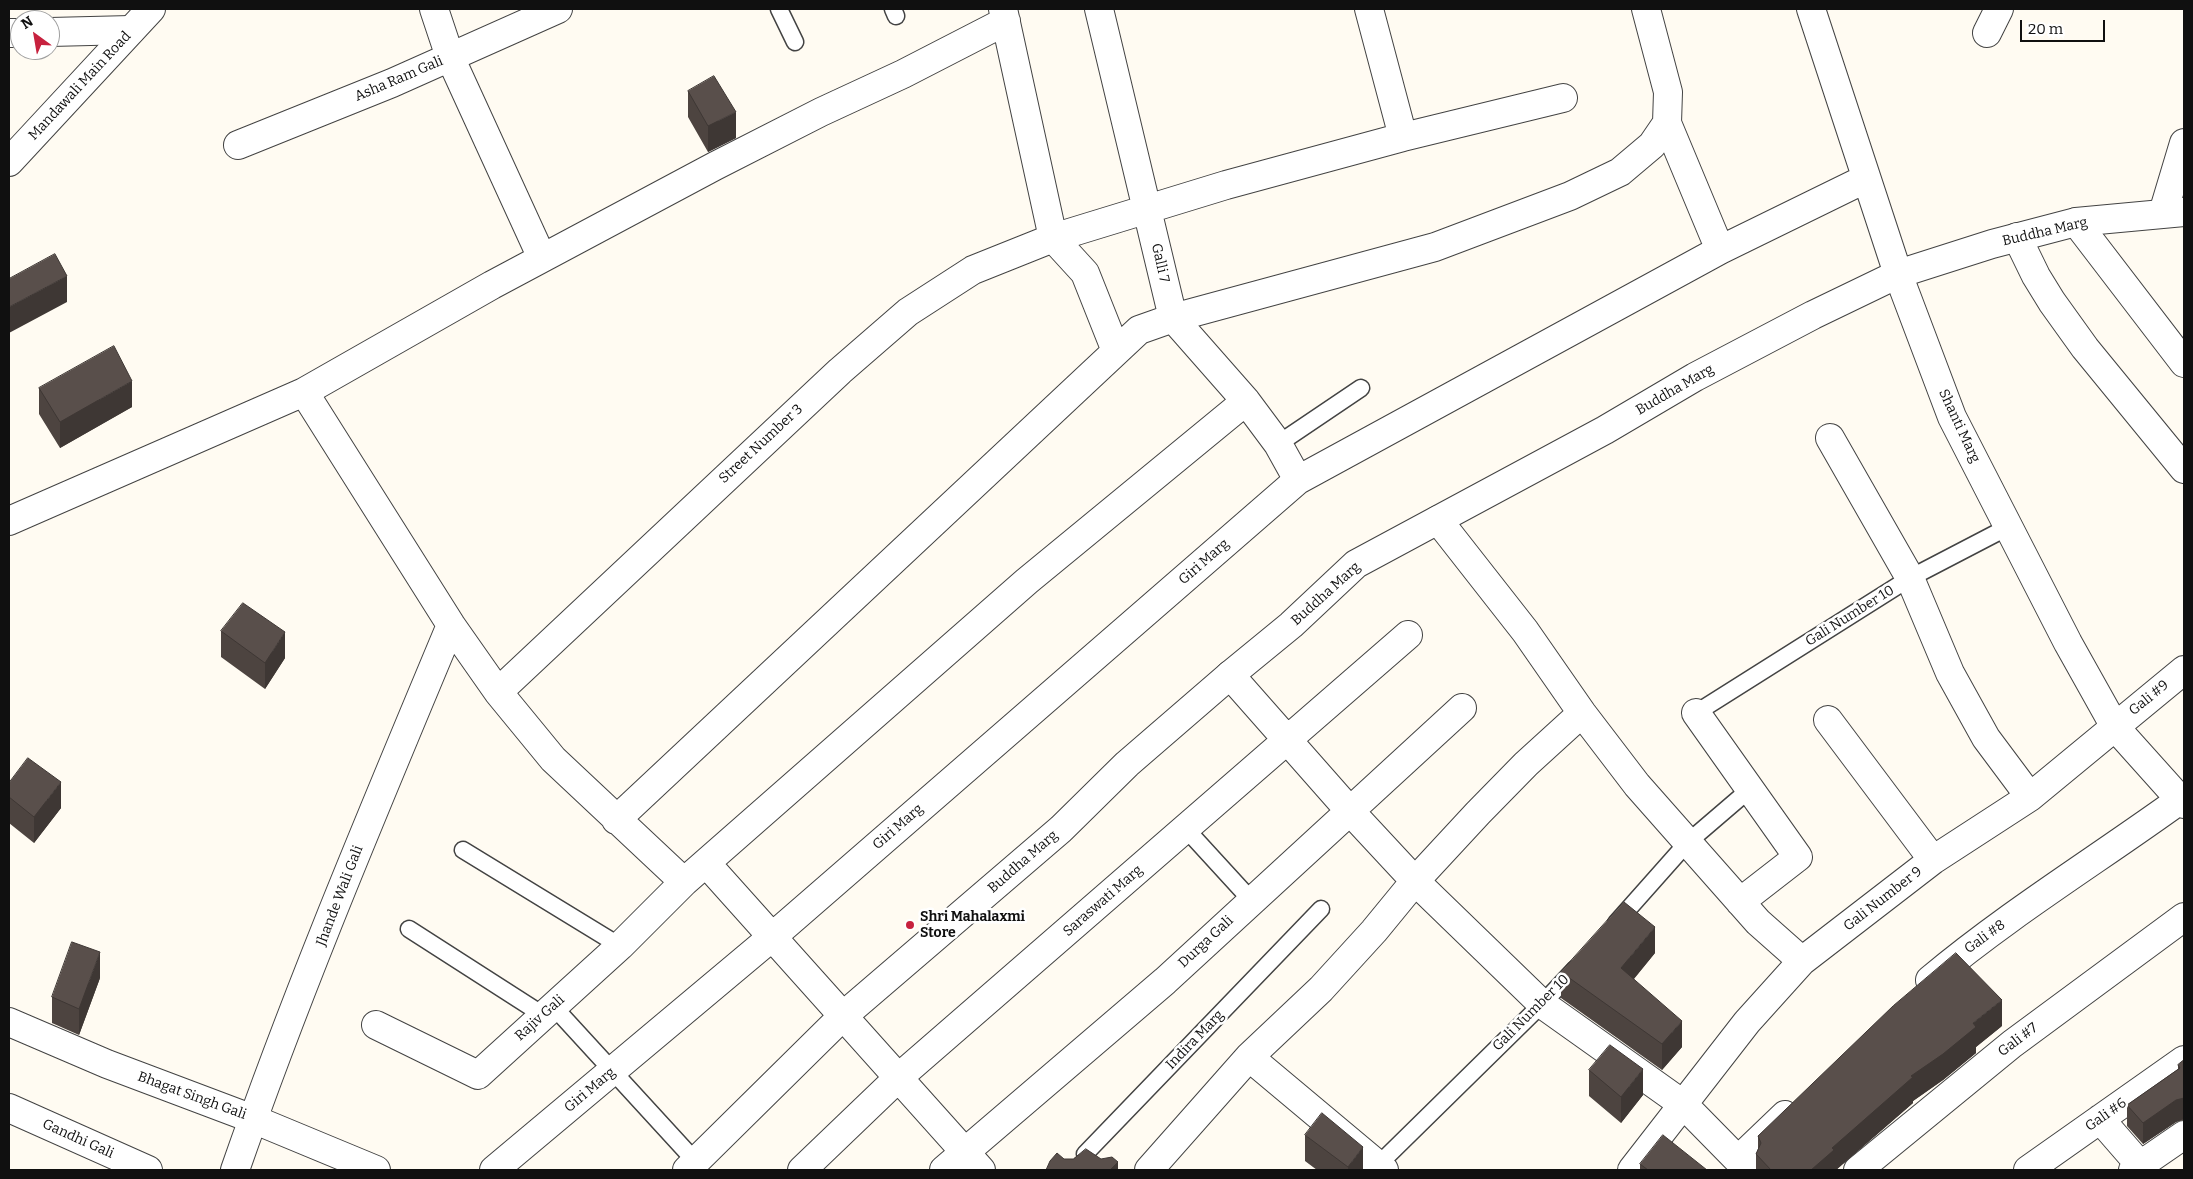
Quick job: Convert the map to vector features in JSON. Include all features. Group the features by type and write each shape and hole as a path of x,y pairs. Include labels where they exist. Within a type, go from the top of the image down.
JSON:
{"street":[{"name":"Mandawali Main Road","path":"9,162 150,9"},
{"path":"434,9 450,57 542,258"},
{"name":"Asha Ram Gali","path":"238,146 392,83 558,9"},
{"name":"Galli 7","path":"1099,9 1173,318 1246,401 1278,444 1298,480"},
{"path":"1369,9 1404,137"},
{"path":"1646,9 1668,92 1667,123 1720,250"},
{"name":"Shanti Marg","path":"1811,9 1865,179 1898,274 1952,417 2068,643 2115,727 2183,800"},
{"path":"1987,33 2000,9"},
{"path":"9,521 304,392 542,258 812,116 903,74 1005,15 1053,238 1085,273 1116,351"},
{"path":"60,32 131,30"},
{"name":"Street Number 3","path":"498,692 840,371 908,312 973,270 1053,238 1147,209 1404,137 1563,98"},
{"path":"616,820 1139,330 1173,318 1434,247 1570,196 1620,172 1652,144 1667,123"},
{"path":"2173,213 2184,143"},
{"name":"Giri Marg","path":"494,1170 772,937 1298,480 1720,250 1865,179"},
{"name":"Buddha Marg","path":"692,1166 842,1016 1061,829 1127,764 1291,625 1356,564 1605,430 1796,324 1898,274 2018,237 2076,222 2173,213"},
{"path":"2076,222 2184,363"},
{"path":"2018,237 2036,276 2052,302 2085,348 2184,469"},
{"path":"304,392 451,625 498,692 553,759 684,882"},
{"name":"Rajiv Gali","path":"376,1025 478,1075 620,946 684,882 1027,581 1246,401"},
{"path":"1830,438 1910,578 1950,673 1986,738 2030,797"},
{"path":"1438,520 1525,631 1582,713 1637,784 1758,922 1802,961"},
{"name":"Jhande Wali Gali","path":"235,1170 253,1119 365,832 451,625"},
{"name":"Saraswati Marg","path":"802,1170 898,1078 1408,635"},
{"name":"Gali #9","path":"2115,727 2184,670"},
{"path":"1230,675 1287,741 1415,881 1542,1004 1684,1105 1742,1165 1800,1100"},
{"name":"Durga Gali","path":"944,1170 973,1161 1251,900 1462,708"},
{"path":"1149,1170 1249,1057 1321,988 1374,931 1415,881 1526,764 1582,713"},
{"path":"1696,713 1798,857 1740,902"},
{"path":"1828,720 1933,860"},
{"name":"Gali Number 9","path":"1632,1170 1747,1022 1802,961 1933,860 2030,797 2115,727"},
{"name":"Gali #8","path":"1911,996 1961,954 2183,800"},
{"path":"706,863 973,1161"},
{"name":"Gali #7","path":"1858,1170 2012,1044 2184,917"},
{"name":"Bhagat Singh Gali","path":"9,1022 107,1064 253,1119 376,1170"},
{"path":"1249,1057 1378,1168"},
{"name":"Gali #6","path":"2028,1170 2184,1060"},
{"name":"Gandhi Gali","path":"9,1108 148,1170"},
{"path":"2100,1119 2136,1168 2184,1135"}],"lane":[{"path":"779,9 795,42"},
{"path":"1278,444 1361,388"},
{"name":"Gali Number 10","path":"1696,713 1910,578 2008,527"},
{"path":"1603,937 1687,843 1750,789"},
{"path":"1186,829 1251,900"},
{"path":"463,850 620,946"},
{"name":"Indira Marg","path":"1086,1165 1321,909"},
{"path":"409,929 548,1010 613,1071 692,1166"},
{"name":"Gali Number 10","path":"1378,1168 1542,1004 1584,958"}],"building":[{"path":"714,76 736,112 708,126 688,91"},
{"path":"55,254 67,276 9,307 9,279"},
{"path":"114,346 132,381 60,422 39,388"},
{"path":"243,603 285,632 265,663 221,631"},
{"path":"28,758 61,782 34,817 9,797 9,783"},
{"path":"1624,902 1655,927 1621,968 1682,1021 1662,1044 1561,972"},
{"path":"72,942 100,952 79,1009 52,997"},
{"path":"1956,953 2002,1000 1973,1023 1976,1027 1943,1054 1911,1076 1913,1077 1832,1148 1834,1150 1811,1170 1771,1170 1756,1154 1761,1143 1758,1136 1893,1006"},
{"path":"1610,1045 1643,1069 1621,1097 1589,1070"},
{"path":"2184,1060 2184,1098 2176,1100 2143,1123 2127,1105 2180,1068 2178,1065"},
{"path":"1322,1113 1363,1147 1348,1167 1305,1135"},
{"path":"1663,1135 1707,1170 1648,1170 1640,1164"},
{"path":"1086,1149 1101,1159 1112,1157 1118,1162 1110,1170 1046,1170 1050,1161 1057,1153 1064,1159 1073,1159"}],"place":[{"name":"Shri Mahalaxmi Store","path":"910,925"}]}
